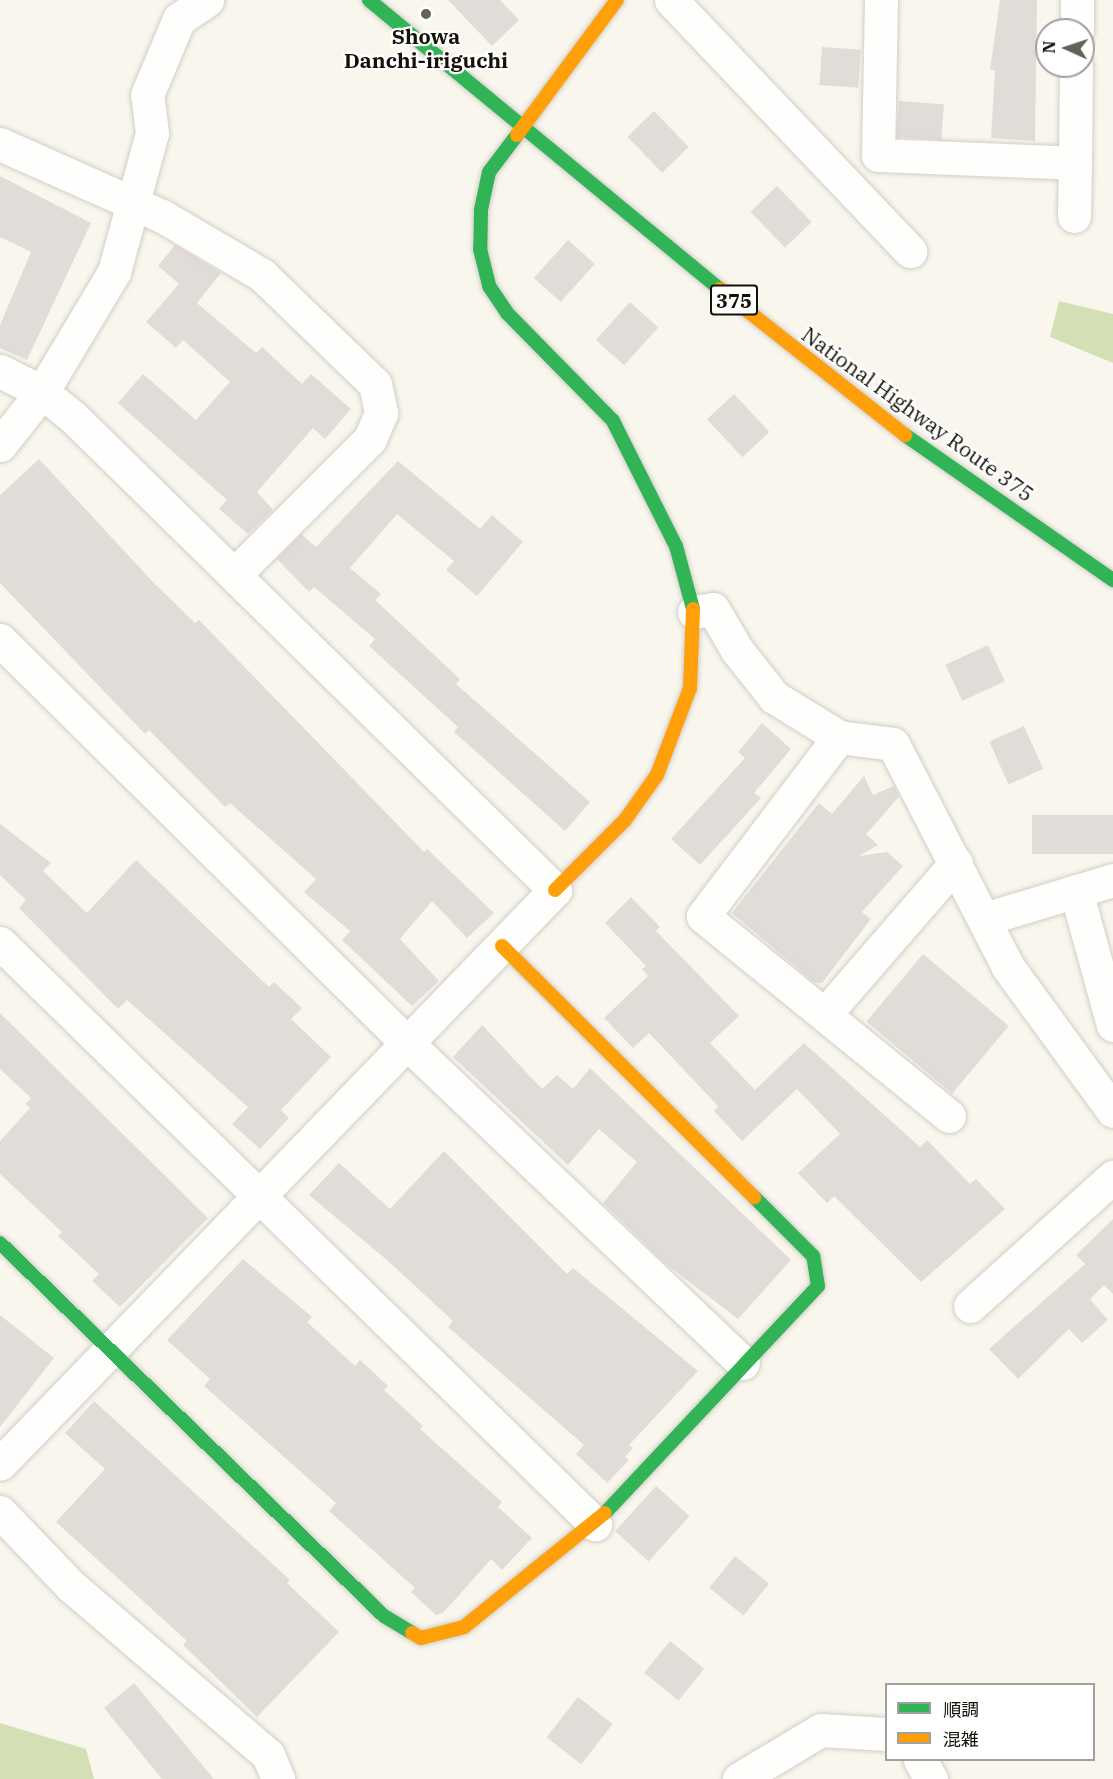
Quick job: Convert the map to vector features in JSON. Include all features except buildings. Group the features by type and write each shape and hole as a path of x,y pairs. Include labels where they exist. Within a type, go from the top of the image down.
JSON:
{"main road":[{"name":"National Highway Route 375","path":"369,0 853,398 1113,580"},
{"path":"555,890 625,820 657,776 690,688 694,612 676,546 613,421 507,313 489,286 480,249 481,210 489,172 520,125 617,0"},
{"path":"0,1243 384,1616 421,1638 464,1627 595,1524 743,1363 818,1286 813,1256 502,946"}],"street":[{"path":"0,445 42,392 114,272 152,133 147,95 179,19 207,0"},
{"path":"671,0 910,250"},
{"path":"881,0 878,155 1075,163"},
{"path":"1077,0 1077,18"},
{"path":"1074,216 1076,78"},
{"path":"0,144 134,204 261,275 375,384 381,413 370,439 234,575"},
{"path":"0,372 42,392 234,575 555,890 409,1045 257,1195 0,1464"},
{"path":"694,612 713,609 737,650 774,697 839,737 893,744 1008,967 1113,1111"},
{"path":"0,640 409,1045 743,1363"},
{"path":"839,737 703,916 949,1116"},
{"path":"825,1014 956,863"},
{"path":"984,919 1113,880"},
{"path":"1076,891 1113,1025"},
{"path":"0,943 595,1524"},
{"path":"970,1306 1113,1177"},
{"path":"0,1512 71,1586 268,1755 278,1779"},
{"path":"739,1779 821,1730 885,1734"},
{"path":"921,1761 932,1779"}],"green space":[{"path":"1059,301 1113,314 1113,363 1050,337"},
{"path":"0,1723 86,1749 94,1779 0,1779"}],"traffic: fast":[{"path":"369,0 720,289"},
{"path":"517,135 489,172 481,210 480,249 489,286 507,313 613,421 676,546 693,609"},
{"path":"905,435 1113,580"},
{"path":"605,1513 818,1286 813,1256 754,1197"},
{"path":"0,1243 384,1616 412,1633"}],"traffic: slow":[{"path":"517,135 617,0"},
{"path":"720,289 905,435"},
{"path":"555,890 625,820 657,775 690,688 693,609"},
{"path":"502,946 754,1197"},
{"path":"412,1633 421,1638 464,1627 605,1513"}],"place":[{"name":"Showa Danchi-iriguchi","path":"426,14"}]}
